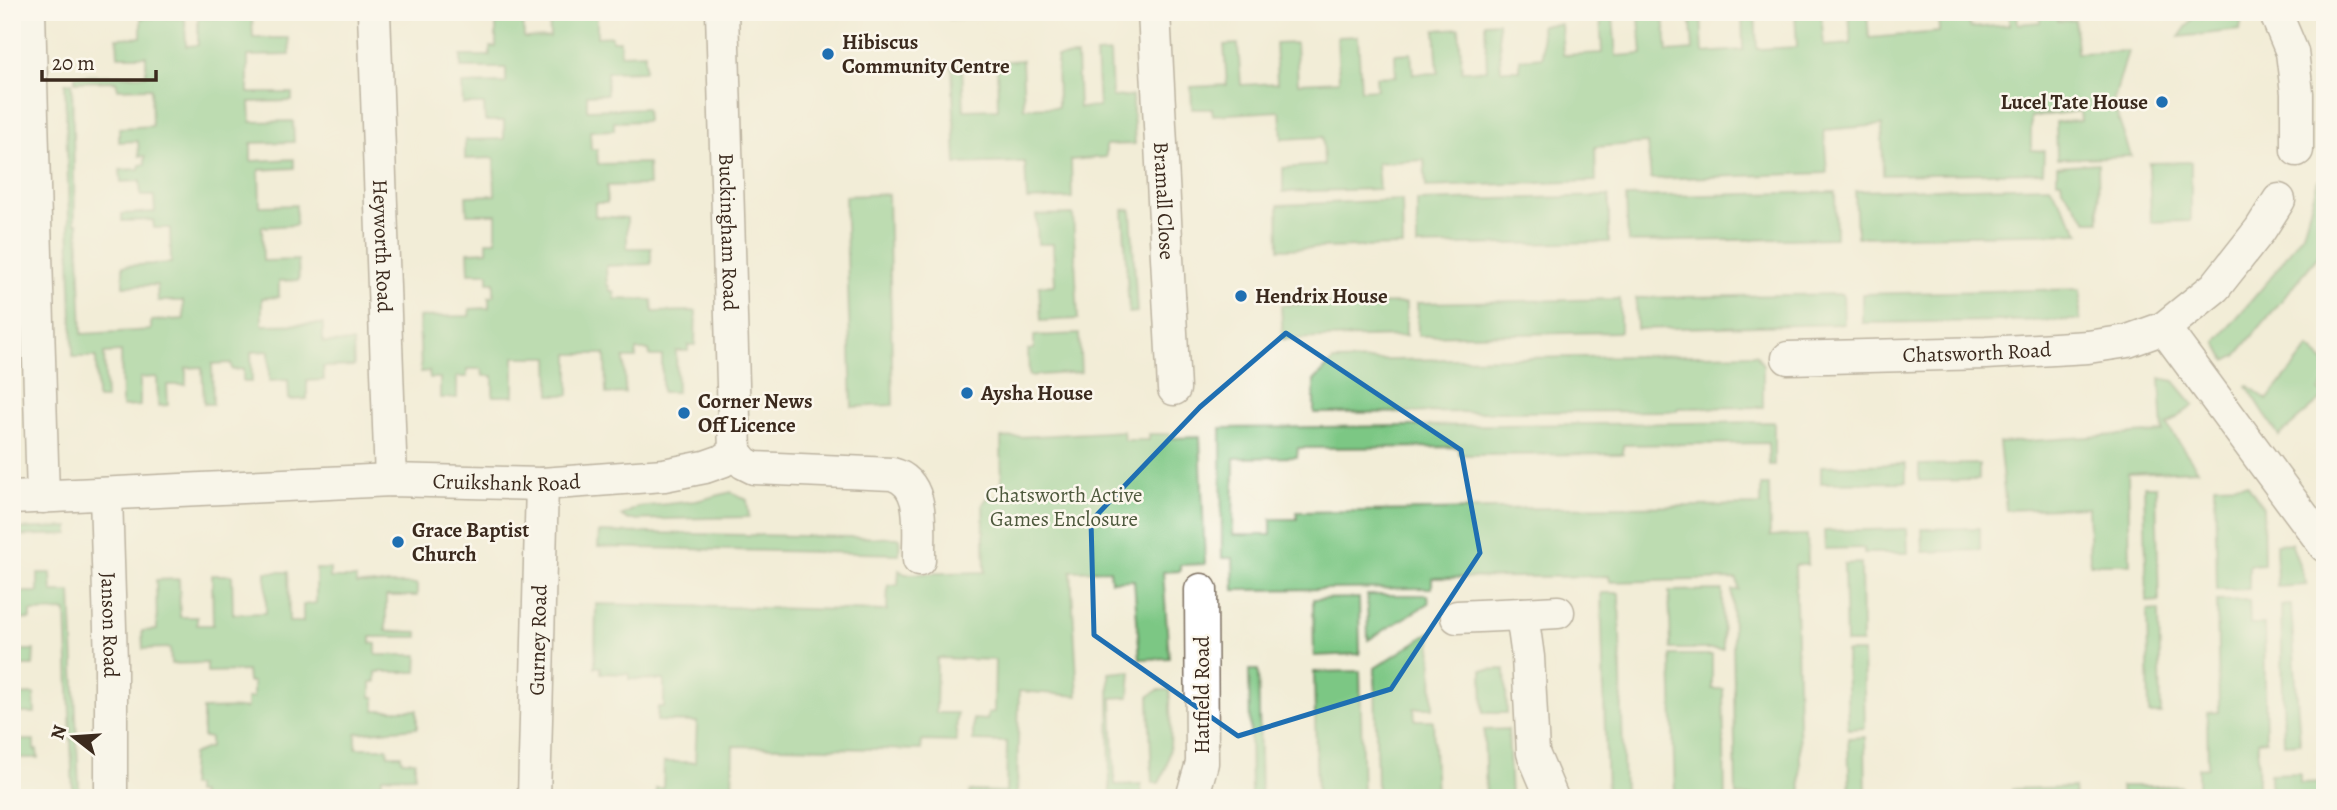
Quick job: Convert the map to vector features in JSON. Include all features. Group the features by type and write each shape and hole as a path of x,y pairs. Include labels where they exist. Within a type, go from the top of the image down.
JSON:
{"street":[{"path":"28,498 23,161 29,12"},
{"name":"Heyworth Road","path":"374,12 391,480"},
{"name":"Buckingham Road","path":"722,12 735,452"},
{"name":"Bramall Close","path":"1154,12 1174,389"},
{"path":"2275,12 2292,52 2297,93 2297,150"},
{"name":"Chatsworth Road","path":"1788,358 1986,353 2088,347 2128,341 2164,328 2215,287 2260,230 2279,200"},
{"path":"2164,328 2325,546"},
{"path":"735,452 744,463 754,468 901,476 913,489 919,509 919,560"},
{"name":"Cruikshank Road","path":"28,498 391,480 542,484 664,475 705,467 722,461 735,452"},
{"name":"Gurney Road","path":"534,798 542,484"},
{"name":"Janson Road","path":"106,495 111,662 111,798"},
{"name":"Hatfield Road","path":"1192,798 1202,763 1201,590"},
{"path":"1457,617 1558,612"},
{"path":"1522,614 1528,657 1533,753 1552,798"}],"highlighted area":[{"path":"1286,333 1461,450 1480,553 1391,689 1238,736 1094,635 1091,521 1200,407"}],"green space":[{"path":"523,12 524,38 550,37 549,12 597,12 597,37 612,36 612,41 620,41 621,54 645,53 645,71 607,72 607,94 587,95 587,110 646,108 647,121 614,122 614,130 590,131 591,149 597,149 598,164 648,163 649,185 607,186 607,203 595,203 595,216 627,218 627,248 651,248 651,264 606,266 607,285 610,291 614,291 615,299 652,300 653,312 696,311 695,345 688,345 688,351 676,351 677,392 662,392 662,356 650,356 649,350 636,350 636,358 624,358 625,393 606,394 605,354 569,354 569,395 550,395 549,357 514,357 514,396 493,396 493,376 483,376 482,369 467,369 467,377 457,377 457,398 440,398 440,378 430,378 429,371 421,372 419,317 469,316 470,309 489,308 489,297 494,296 494,282 488,282 488,273 469,273 468,252 487,251 487,241 496,241 496,214 467,214 466,196 495,195 494,158 465,159 465,140 504,139 504,121 485,121 484,104 463,104 462,84 506,83 506,68 461,68 461,56 490,56 490,47 496,47 496,19 460,19 460,13"},
{"path":"950,12 1048,12 950,19"},
{"path":"1690,12 1701,12 1703,53 1743,50 1742,12 1755,12 1757,49 1797,47 1795,12 1821,12 1824,46 1851,44 1849,12 1867,12 1869,38 1939,32 1938,12 1968,12 1970,28 2009,25 2009,12 2017,12 2018,24 2040,22 2040,12 2057,12 2058,21 2075,20 2077,53 2128,51 2113,103 2131,156 2057,159 2056,122 2081,121 2080,111 2031,117 2031,150 2044,151 2043,172 1883,175 1882,125 1824,130 1827,173 1651,179 1647,143 1595,147 1596,181 1426,187 1424,160 1377,163 1379,189 1283,192 1283,168 1324,165 1323,137 1282,139 1280,111 1213,115 1212,109 1192,109 1191,87 1227,85 1224,45 1238,44 1241,85 1277,83 1275,44 1296,43 1298,83 1339,81 1337,37 1358,36 1361,90 1377,89 1376,77 1396,76 1395,54 1411,53 1413,74 1438,73 1435,30 1459,28 1462,71 1487,70 1485,23 1498,22 1501,70 1520,70 1520,59 1543,57 1541,25 1561,24 1563,55 1602,53 1600,15 1613,15 1616,56 1642,54 1639,17 1664,15 1667,52 1693,50"},
{"path":"2197,12 2239,12 2242,17 2240,30 2179,37"},
{"path":"2318,12 2325,12 2325,72 2318,72"},
{"path":"141,18 185,18 186,46 198,45 198,18 252,18 253,38 289,38 290,55 248,56 248,93 292,93 292,101 250,102 251,122 293,121 294,142 251,143 251,161 294,159 294,168 259,170 260,206 296,205 296,225 262,227 263,261 298,260 299,280 279,281 279,297 262,298 262,325 323,324 323,343 353,342 354,366 323,367 324,380 307,381 307,399 289,400 288,380 269,381 269,351 251,352 252,382 243,382 243,369 232,370 231,363 212,364 213,404 204,404 202,367 186,368 186,385 167,385 168,405 158,406 157,377 140,378 140,406 122,407 121,352 104,353 106,399 97,399 96,357 73,357 65,83 72,83 75,223 78,223 82,334 151,330 151,321 184,319 183,301 158,301 157,285 123,286 123,266 171,263 170,228 154,228 153,220 122,221 122,214 155,212 154,196 141,196 140,181 121,182 120,170 139,169 140,165 145,164 145,156 139,156 138,141 119,142 119,128 152,126 151,88 118,89 116,81 75,82 75,76 146,75 146,56 118,56 117,38 141,37"},
{"path":"1110,53 1112,97 1132,96 1135,144 1106,145 1106,157 1071,160 1072,198 1027,200 1025,162 956,164 952,66 962,65 964,110 998,109 997,62 1022,60 1024,108 1058,107 1057,57 1077,56 1079,108 1099,107 1096,54"},
{"path":"2191,162 2191,221 2151,222 2149,163"},
{"path":"2098,163 2099,221 2087,221 2062,188 2061,181 2057,181 2057,166"},
{"path":"2325,179 2325,260 2319,255 2236,356 2226,361 2216,342 2269,280 2303,233 2318,180"},
{"path":"2050,186 2080,233 1857,237 1855,191"},
{"path":"1835,192 1836,238 1628,242 1626,197"},
{"path":"888,194 893,405 852,407 845,196"},
{"path":"1609,196 1609,242 1417,246 1417,201"},
{"path":"1402,200 1403,246 1279,249 1278,205"},
{"path":"1131,209 1137,312 1129,313 1123,210"},
{"path":"1073,214 1078,319 1041,321 1039,286 1055,285 1053,244 1038,244 1036,215"},
{"path":"2080,289 2080,320 1862,323 1862,294"},
{"path":"1843,294 1844,324 1637,329 1636,298"},
{"path":"1620,299 1620,332 1418,336 1417,303"},
{"path":"1406,303 1406,336 1283,339 1281,305"},
{"path":"1079,334 1081,372 1029,376 1028,350 1034,349 1034,336"},
{"path":"2309,348 2325,362 2325,383 2319,391 2325,396 2279,436 2247,386 2267,400"},
{"path":"1756,354 1763,365 1763,407 1678,408 1677,411 1314,413 1314,381 1333,361"},
{"path":"2160,378 2174,381 2194,405 2167,425 2198,470 2128,473 2130,564 2090,564 2088,507 2006,510 1999,443 2163,432"},
{"path":"1774,422 1774,465 1769,465 1768,443 1623,445 1623,454 1460,455 1459,447 1298,448 1297,457 1234,458 1233,535 1271,535 1271,519 1297,519 1297,512 1761,505 1761,485 1769,485 1770,536 1807,535 1808,565 1795,565 1801,798 1736,796 1732,590 1739,590 1737,579 1610,582 1609,576 1432,578 1432,588 1234,590 1233,558 1222,558 1221,428"},
{"name":"Chatsworth Active Games Enclosure","path":"1123,431 1124,440 1149,440 1149,434 1170,434 1171,438 1200,437 1205,564 1180,565 1180,571 1163,572 1169,658 1140,659 1134,580 1111,581 1110,570 1071,571 1078,696 1019,691 1017,798 969,798 970,791 1006,792 1007,742 973,741 973,719 987,720 988,713 994,712 995,660 937,658 936,713 957,713 956,742 922,741 921,750 733,746 732,798 656,798 656,788 663,788 664,762 695,762 697,722 657,721 658,707 664,707 664,680 629,679 629,674 601,673 601,667 595,667 596,604 887,611 888,585 898,585 899,570 905,574 985,572 983,504 987,498 1002,497 1001,438"},
{"path":"1906,464 1906,482 1821,483 1821,466"},
{"path":"1979,464 1979,480 1919,481 1919,465"},
{"path":"2247,484 2263,507 2264,564 2249,565 2249,589 2217,590 2215,485"},
{"path":"2144,486 2156,486 2159,601 2147,602"},
{"path":"731,492 747,500 749,517 629,520 621,516 638,507 696,501"},
{"path":"69,527 69,534 12,536 12,529"},
{"path":"1980,528 1980,550 1923,552 1922,529"},
{"path":"1907,529 1908,553 1864,553 1864,548 1825,549 1824,531"},
{"path":"599,532 900,538 899,554 598,547"},
{"path":"2291,543 2307,585 2277,587 2276,544"},
{"path":"1861,563 1862,643 1846,643 1844,564"},
{"path":"316,569 330,569 330,578 356,578 356,584 417,584 417,596 386,596 386,631 418,632 418,637 371,637 371,643 376,644 376,655 418,655 417,672 376,672 376,682 371,682 371,697 375,697 375,710 417,710 417,728 356,733 356,748 387,748 388,755 401,755 402,761 415,761 415,776 382,777 381,794 415,795 416,798 200,798 201,793 195,793 195,786 190,786 192,754 210,747 210,738 203,737 203,709 247,708 247,698 253,698 253,682 248,682 247,671 207,672 207,663 171,664 170,648 143,649 142,631 157,630 156,580 179,579 180,617 197,617 197,625 213,625 212,575 232,575 233,614 266,613 266,572 288,572 289,622 303,622 303,605 316,603"},
{"path":"38,573 51,573 52,592 71,592 79,788 77,798 38,798 73,796 66,611 31,612 31,619 13,620 14,650 34,650 33,666 12,666 12,592 38,592"},
{"path":"1722,590 1723,649 1671,649 1669,591"},
{"path":"1601,593 1619,593 1624,798 1607,798"},
{"path":"1367,595 1428,595 1429,603 1368,640"},
{"path":"1359,598 1360,654 1314,656 1313,599"},
{"path":"2249,600 2250,624 2264,624 2266,740 2258,741 2258,798 2198,798 2198,768 2208,767 2207,713 2219,712 2217,601"},
{"path":"2291,605 2300,743 2284,744 2281,606"},
{"path":"2159,610 2161,714 2149,714 2147,611"},
{"path":"1431,632 1433,708 1414,708 1415,720 1433,720 1436,798 1377,798 1375,668"},
{"path":"1846,652 1863,652 1865,728 1848,729"},
{"path":"1671,655 1712,655 1712,689 1723,689 1725,798 1675,798"},
{"path":"1505,669 1507,713 1483,713 1482,670"},
{"path":"1249,670 1258,670 1261,798 1251,798"},
{"path":"1131,671 1129,697 1112,698 1115,785 1141,784 1142,798 1110,798 1109,673"},
{"path":"1360,671 1363,798 1317,798 1314,672"},
{"path":"1158,690 1170,690 1170,749 1159,783 1152,783 1149,696"},
{"path":"34,694 35,713 12,713 12,695"},
{"path":"1508,729 1511,798 1486,798 1484,730"},
{"path":"1865,737 1866,798 1850,798 1848,738"},
{"path":"12,740 34,740 34,750 37,750 38,758 13,758 14,789 38,789 38,798 12,798"},
{"path":"2300,773 2300,783 2325,782 2325,798 2271,798 2270,774"},
{"path":"2121,786 2181,786 2181,798 2122,798"},
{"path":"2074,787 2075,798 2012,798 2012,789"}],"place":[{"name":"Hibiscus Community Centre","path":"828,54"},
{"name":"Lucel Tate House","path":"2162,102"},
{"name":"Hendrix House","path":"1241,296"},
{"name":"Aysha House","path":"967,393"},
{"name":"Corner News Off Licence","path":"684,413"},
{"name":"Grace Baptist Church","path":"398,542"}]}
